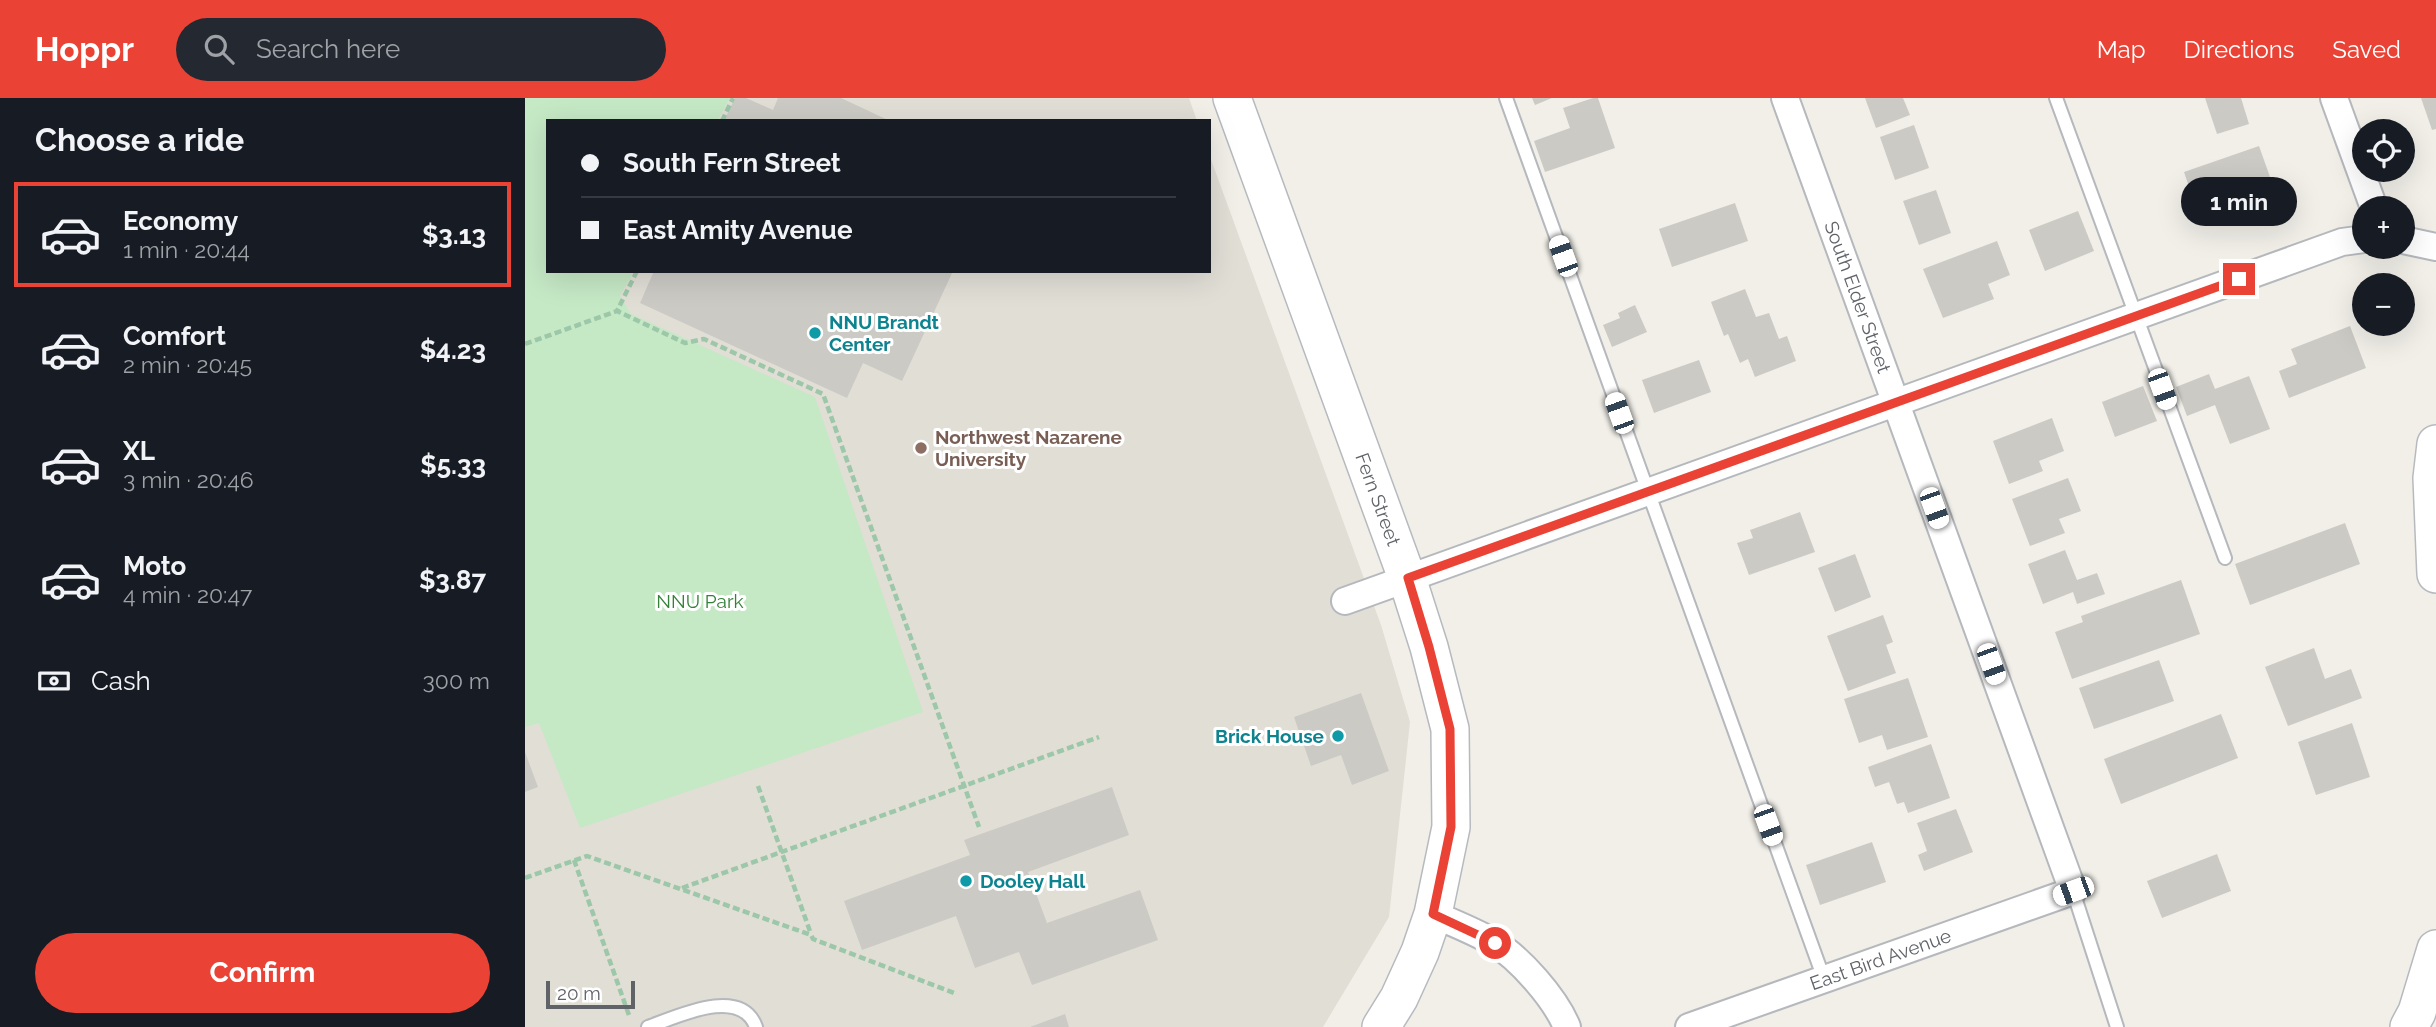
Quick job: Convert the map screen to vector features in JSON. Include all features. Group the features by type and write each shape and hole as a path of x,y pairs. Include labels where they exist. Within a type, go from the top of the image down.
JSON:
{"street":[{"name":"Fern Street","path":"1232,98 1408,578 1450,729 1451,827 1433,914"},
{"name":"South Elder Street","path":"1785,98 2073,891"},
{"path":"2334,98 2370,196"},
{"path":"1345,601 2135,316 2352,241"},
{"path":"2415,243 2436,247"},
{"path":"2436,444 2432,478 2436,574"},
{"name":"East Bird Avenue","path":"1689,1027 2073,891"},
{"path":"1381,1027 1399,998 1420,952 1433,914 1495,943 1538,981 1562,1015 1567,1027"},
{"path":"2409,1027 2417,1012 2436,949"}],"lane":[{"path":"1506,98 1824,979"},
{"path":"2056,98 2225,558"},
{"path":"2073,891 2117,1027"},
{"path":"648,1027 663,1025 705,1007 725,1006 741,1009 754,1020 756,1027"}],"path":[{"path":"723,119 733,98"},
{"path":"525,344 617,311 637,273"},
{"path":"617,311 685,343 704,339 823,394 979,827"},
{"path":"681,889 1099,737"},
{"path":"758,786 813,939 957,994"},
{"path":"525,878 587,856 811,935"},
{"path":"574,860 633,1027"}],"shaded area":[{"name":"Northwest Nazarene University","path":"525,98 1189,98 1196,119 546,119 546,273 1211,273 1211,159 1381,625 1410,722 1389,917 1323,1027 525,1027"}],"green space":[{"name":"NNU Park","path":"525,98 730,98 718,119 546,119 546,273 633,273 620,296 631,314 815,397 923,712 580,828 539,723 525,727"}],"building":[{"path":"735,98 746,98 773,110 778,98 841,98 886,119 725,119"},
{"path":"1532,98 1552,98 1535,105"},
{"path":"1598,98 1615,148 1545,172 1534,141 1570,128 1563,108"},
{"path":"1865,98 1903,98 1910,115 1876,128"},
{"path":"2205,98 2241,98 2249,124 2217,134"},
{"path":"2421,98 2436,98 2436,129 2432,130"},
{"path":"1914,125 1929,168 1895,180 1880,137"},
{"path":"2259,146 2270,177 2237,189 2240,198 2198,213 2184,172"},
{"path":"1936,190 1951,233 1919,245 1903,201"},
{"path":"1735,203 1748,241 1672,267 1659,229"},
{"path":"2078,211 2094,251 2045,271 2029,230"},
{"path":"1997,241 2010,275 1988,284 1994,299 1943,318 1923,269"},
{"name":"NNU Brandt Center","path":"653,273 952,273 902,381 863,363 847,398 640,303"},
{"path":"1745,289 1756,317 1769,313 1779,339 1787,336 1796,361 1755,377 1748,359 1740,363 1728,334 1724,336 1711,302"},
{"path":"1635,305 1647,332 1612,347 1603,325 1620,318 1618,313"},
{"path":"2350,326 2366,368 2289,398 2279,371 2297,364 2291,349"},
{"path":"1699,360 1711,392 1654,413 1642,380"},
{"path":"2209,374 2215,389 2249,376 2270,429 2230,444 2215,405 2187,416 2176,387"},
{"path":"2143,386 2157,421 2115,437 2102,402"},
{"path":"2052,418 2064,451 2039,461 2043,471 2009,484 1993,441"},
{"path":"2068,478 2081,511 2059,519 2065,533 2030,546 2012,499"},
{"path":"1800,512 1815,552 1749,575 1737,543 1753,538 1750,530"},
{"path":"2345,523 2360,564 2250,605 2235,564"},
{"path":"2065,550 2077,580 2097,573 2105,594 2077,604 2073,592 2043,604 2028,564"},
{"path":"1855,554 1871,597 1835,612 1818,568"},
{"path":"2181,580 2200,634 2072,679 2055,632 2083,622 2081,616"},
{"path":"1883,615 1893,642 1886,645 1896,673 1848,691 1827,636"},
{"path":"2314,648 2325,679 2351,669 2362,698 2288,726 2265,667"},
{"path":"2159,660 2174,701 2094,729 2079,688"},
{"path":"1908,678 1928,737 1887,750 1882,735 1859,743 1844,699"},
{"name":"Brick House","path":"1361,693 1389,771 1352,785 1341,755 1311,766 1294,717"},
{"path":"2221,714 2238,758 2121,804 2104,759"},
{"path":"2352,723 2370,777 2316,795 2298,742"},
{"path":"1931,744 1950,798 1908,813 1904,802 1897,804 1889,782 1875,787 1868,767"},
{"path":"525,752 538,787 525,792"},
{"name":"Dooley Hall","path":"1112,787 1129,835 1028,872 1047,923 1140,890 1158,940 1032,985 1019,952 975,968 956,916 862,950 844,901 970,855 964,840"},
{"path":"1956,809 1973,852 1924,871 1918,855 1927,851 1917,823"},
{"path":"1872,842 1886,882 1820,905 1806,865"},
{"path":"2217,854 2231,891 2162,918 2147,881"},
{"path":"1065,1014 1069,1027 1030,1027"}],"place":[{"name":"NNU Brandt Center","path":"815,333"},
{"name":"Northwest Nazarene University","path":"921,448"},
{"name":"Brick House","path":"1338,736"},
{"name":"Dooley Hall","path":"966,881"}],"route":[{"path":"1495,943 1433,914 1451,827 1450,729 1408,578 2239,279"}]}
